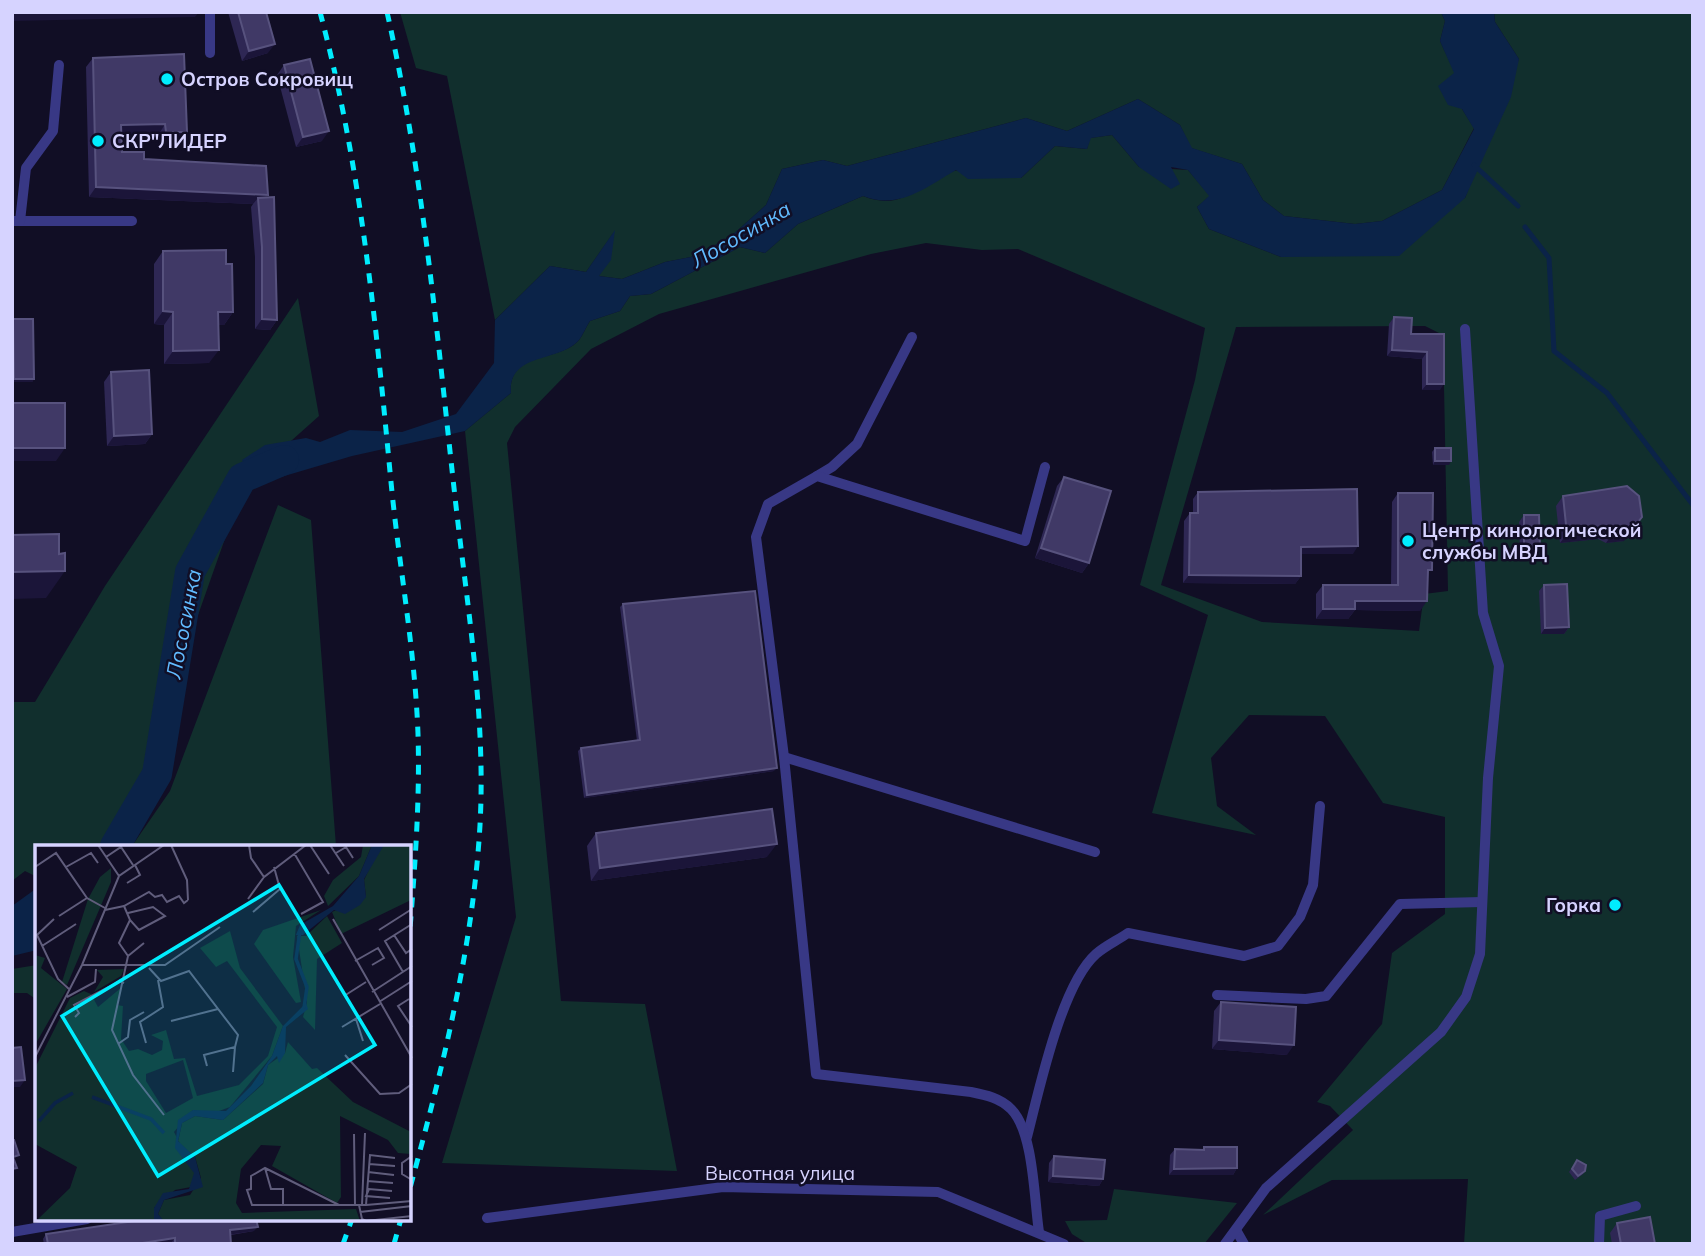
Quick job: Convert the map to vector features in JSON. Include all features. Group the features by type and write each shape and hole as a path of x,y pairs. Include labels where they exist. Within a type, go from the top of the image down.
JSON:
{"lane":[{"path":"210,53 211,12"},
{"path":"59,65 52,131 26,168 16,221 132,221"},
{"path":"1225,1244 1266,1188 1304,1151 1441,1032 1466,997 1480,954 1488,778 1499,666 1483,613 1465,329"},
{"path":"912,337 857,444 832,467 768,504 756,537 784,757 816,1074 993,1097 1012,1110 1027,1138 1039,1232"},
{"path":"817,476 1025,541 1045,467"},
{"path":"784,757 1096,852"},
{"path":"1027,1138 1048,1060 1076,979 1095,955 1128,933 1244,956 1278,946 1300,917 1313,885 1320,806"},
{"path":"1217,995 1306,999 1326,996 1400,904 1482,902"},
{"name":"Высотная улица","path":"487,1217 723,1187 939,1192 1064,1244"},
{"path":"1600,1244 1600,1216 1636,1206"},
{"path":"12,1232 75,1221"},
{"path":"1236,1230 1244,1244"}],"green space":[{"path":"400,12 1441,12 1445,21 1440,41 1455,73 1462,109 1474,128 1442,190 1382,221 1355,224 1284,216 1263,200 1242,164 1191,148 1180,125 1138,99 1067,131 1026,118 847,166 823,160 782,169 766,205 729,238 691,257 665,262 622,279 599,276 614,232 586,272 550,266 495,320 447,76 416,68"},
{"path":"1494,12 1693,12 1693,1244 1464,1244 1468,1179 1332,1180 1263,1215 1353,1130 1330,1106 1317,1102 1382,1024 1392,953 1445,914 1445,817 1383,803 1325,716 1249,715 1211,758 1217,806 1256,835 1152,813 1208,615 1140,585 1195,380 1205,328 1018,249 982,250 926,243 871,254 659,314 591,349 515,427 507,443 561,1001 645,1004 677,1171 442,1163 516,917 465,431 511,393 512,379 518,370 526,363 570,347 579,340 590,321 620,311 630,296 651,294 740,247 765,253 798,224 863,196 890,201 911,194 942,176 960,170 1021,178 1055,146 1087,149 1090,138 1112,135 1139,167 1188,170 1210,196 1197,207 1209,229 1281,257 1465,198 1519,59 1495,22","holes":["1425,326 1443,335 1448,591 1424,594 1419,631 1262,622 1161,585 1236,327"]},
{"path":"298,298 319,416 245,482 144,768 102,845 35,845 35,876 25,871 12,881 12,702 35,702 105,586"},
{"path":"278,505 311,520 336,845 133,845 170,791"},
{"path":"35,965 35,999 27,993 12,993 12,969"},
{"path":"1114,1189 1237,1203 1204,1244 1088,1244 1072,1234 1065,1221 1107,1220"}],"water":[{"path":"1441,12 1494,12 1495,22 1519,59 1511,97 1465,198 1399,256 1281,257 1209,229 1197,207 1209,196 1188,170 1171,167 1180,184 1171,189 1139,167 1112,135 1091,138 1087,149 1055,146 1021,178 968,179 956,170 922,190 900,199 876,200 863,196 798,224 765,253 740,247 651,294 630,296 620,311 590,321 579,340 570,347 526,364 512,380 511,393 465,431 352,456 254,485 242,460 265,445 306,438 320,442 350,430 402,432 456,414 494,363 495,320 550,266 586,272 615,230 611,260 599,276 622,279 665,262 691,257 729,238 766,205 782,169 823,160 847,166 1026,118 1067,131 1138,99 1180,125 1192,148 1242,164 1263,200 1284,216 1355,224 1382,221 1442,190 1474,129 1462,109 1448,105 1438,86 1454,73 1440,41 1445,21"},
{"path":"35,889 35,950 12,956 12,906"}],"building":[{"path":"238,12 266,12 275,44 249,51"},
{"path":"184,54 187,132 166,132 165,124 121,125 122,152 144,152 144,159 266,166 268,195 96,187 93,58"},
{"path":"310,59 329,131 303,137 284,65"},
{"path":"274,197 277,320 262,319 262,247 258,198"},
{"path":"226,250 226,264 232,264 233,312 218,312 219,350 173,351 173,312 163,311 163,251"},
{"path":"1394,317 1412,318 1411,334 1444,334 1444,384 1427,384 1427,352 1392,350"},
{"path":"13,319 33,319 34,379 14,379"},
{"path":"149,370 152,434 114,436 111,372"},
{"path":"12,403 65,403 65,448 12,448"},
{"path":"1435,448 1451,448 1451,461 1435,461"},
{"path":"1064,477 1111,491 1089,563 1041,548"},
{"path":"1627,486 1639,496 1642,517 1631,531 1613,533 1605,529 1567,534 1563,496"},
{"path":"1357,489 1358,546 1301,547 1301,576 1189,575 1190,513 1198,513 1198,492"},
{"path":"1398,493 1433,493 1432,570 1428,570 1427,601 1355,601 1355,609 1323,609 1323,585 1398,585"},
{"path":"1524,515 1539,515 1540,549 1524,549"},
{"path":"59,534 59,554 65,553 65,571 12,572 12,535"},
{"path":"1567,584 1569,627 1545,628 1544,585"},
{"path":"755,591 777,768 587,795 581,748 640,740 623,604"},
{"path":"772,809 777,844 600,868 596,833"},
{"path":"1221,1002 1296,1007 1294,1045 1219,1040"},
{"path":"21,1047 25,1080 12,1081 12,1048"},
{"path":"12,1140 19,1155 13,1157 17,1168 12,1169"},
{"path":"1204,1147 1237,1147 1237,1168 1174,1169 1175,1149 1204,1150"},
{"path":"1054,1156 1105,1160 1103,1179 1053,1176"},
{"path":"1577,1160 1586,1165 1585,1171 1578,1176 1572,1169"},
{"path":"1650,1217 1655,1244 1621,1244 1617,1223"},
{"path":"134,1221 256,1221 258,1227 230,1230 231,1244 175,1244 175,1238 136,1244 48,1244 46,1234"}],"waterway":[{"path":"1474,165 1518,206"},
{"path":"1525,227 1549,258 1554,351 1607,393 1693,505"},
{"name":"Лососинка","path":"116,845 157,774 190,572 242,478 284,460"}],"railway":[{"path":"320,12 357,187 414,671 418,783 411,914"},
{"path":"387,12 400,72 428,254 474,661 481,784 476,871 463,963 444,1054 411,1184"},
{"path":"343,1244 351,1221"},
{"path":"394,1244 400,1221"}],"place":[{"name":"Остров Сокровищ","path":"167,79"},
{"name":"СКР\"ЛИДЕР","path":"98,141"},
{"name":"Центр кинологической службы МВД","path":"1408,541"},
{"name":"Горка","path":"1615,905"}]}
